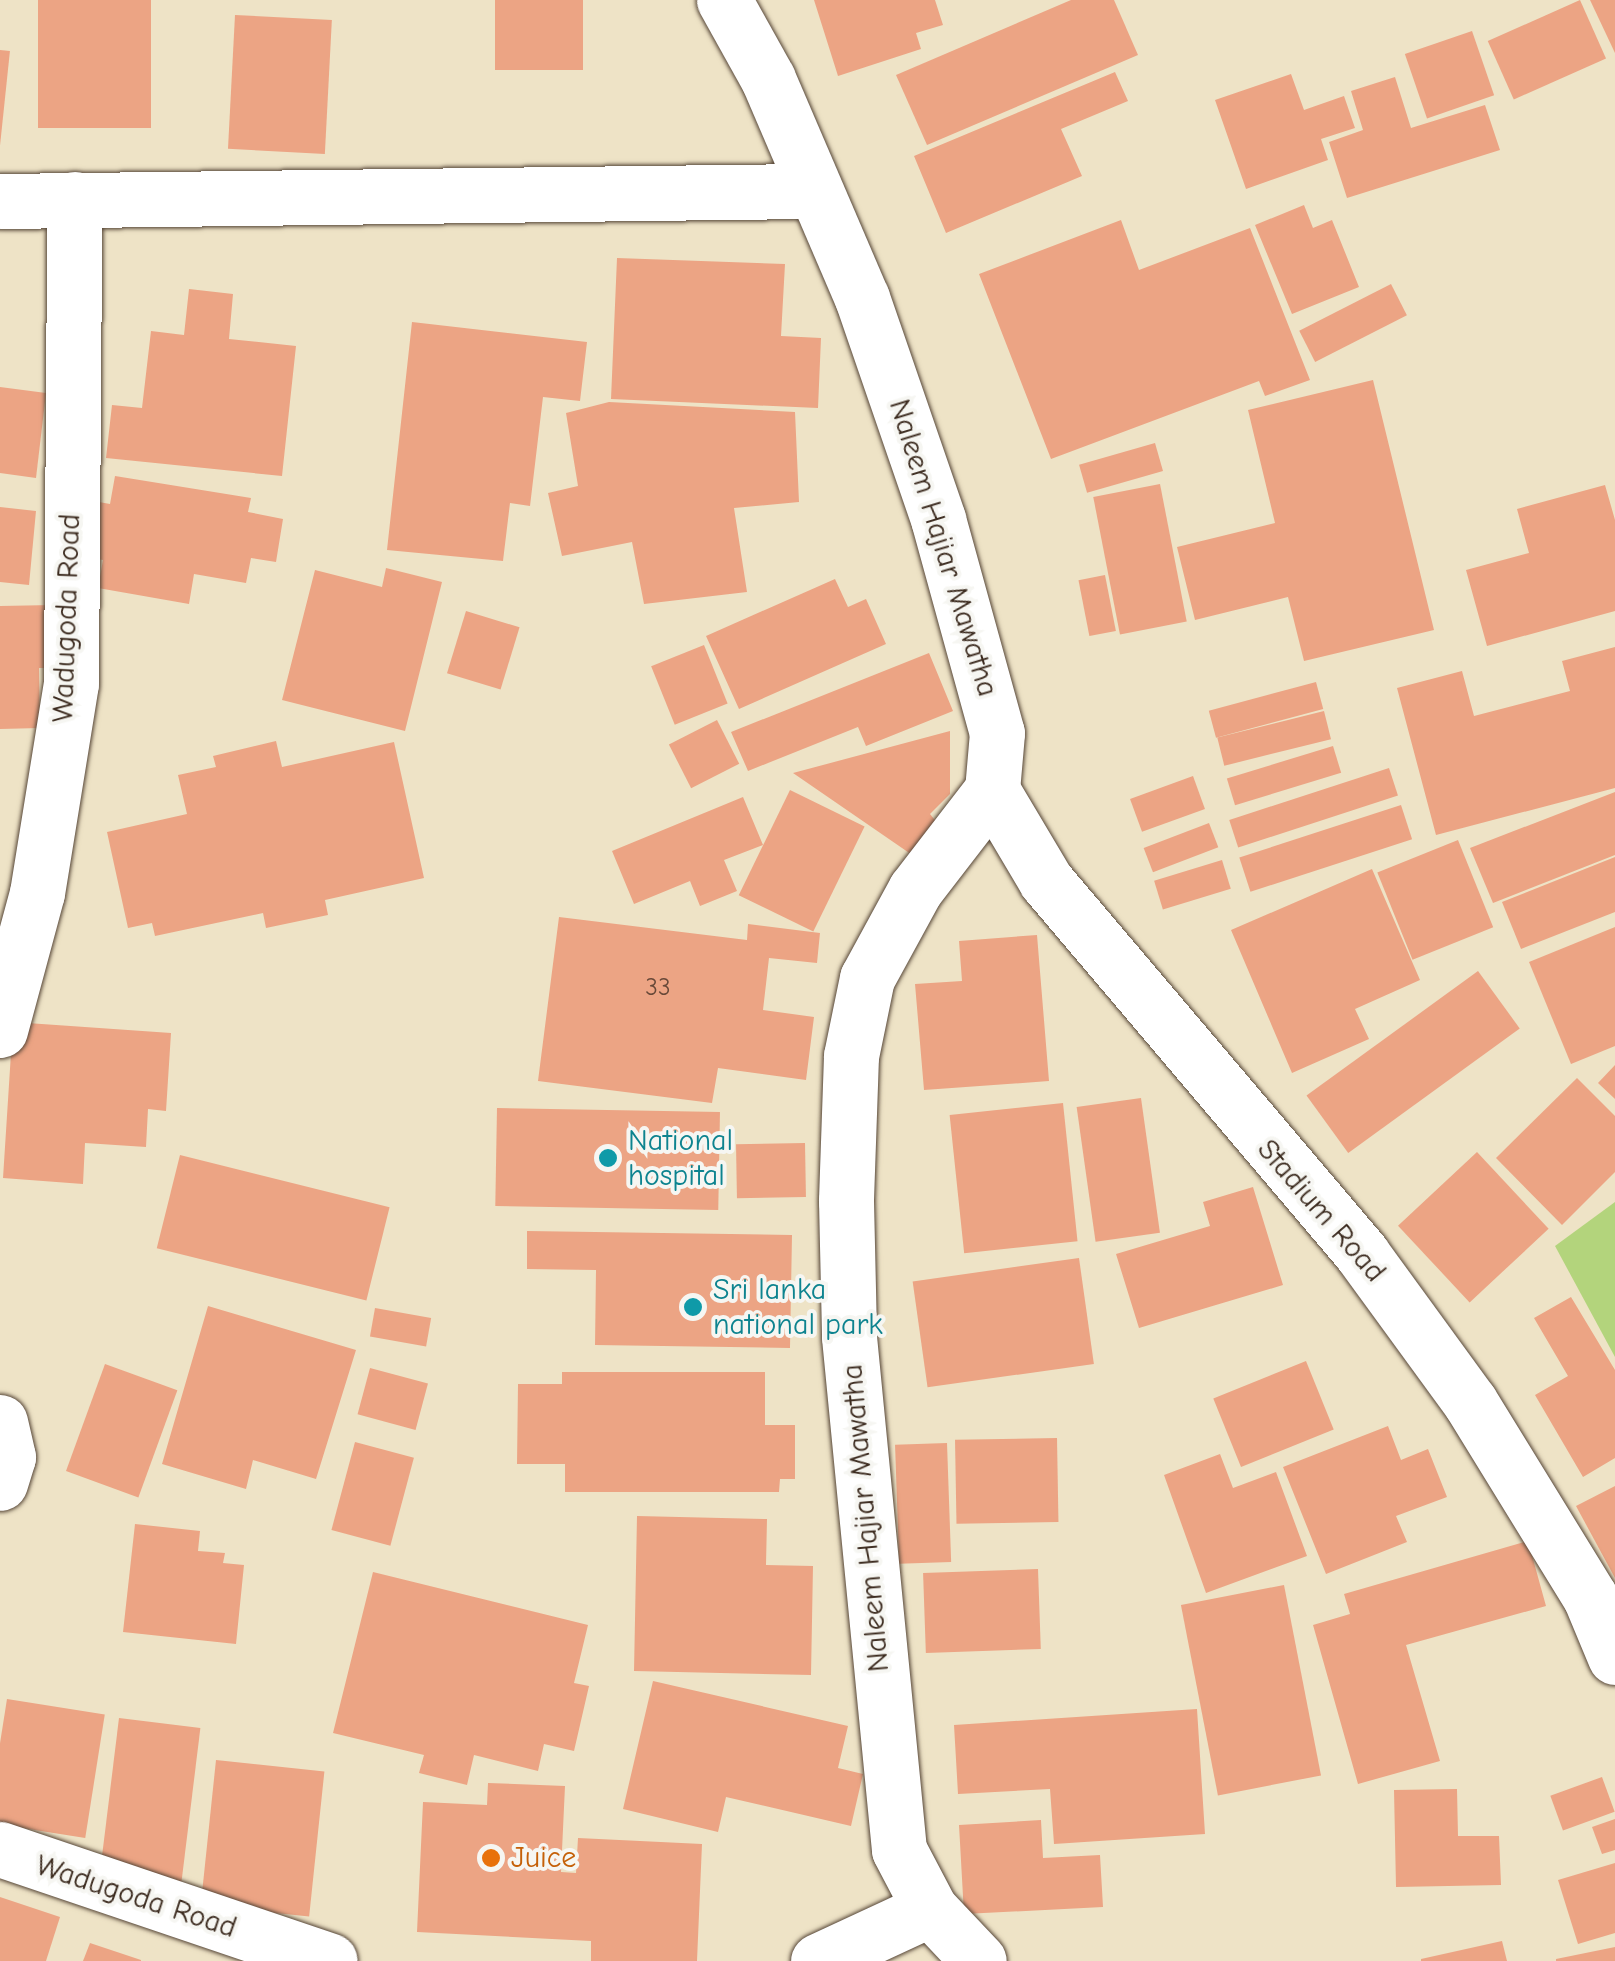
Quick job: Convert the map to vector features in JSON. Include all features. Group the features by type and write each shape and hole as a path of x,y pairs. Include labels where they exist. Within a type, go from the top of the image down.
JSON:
{"street":[{"name":"Naleem Hajiar Mawatha","path":"724,0 768,79 812,191 862,298 984,667 997,733 992,790 914,890 878,951 851,1056 848,1318 898,1850 930,1910 979,1961"},
{"path":"0,201 812,191"},
{"name":"Wadugoda Road","path":"0,1030 38,893 71,683 74,200"},
{"name":"Stadium Road","path":"992,790 1046,882 1362,1254 1470,1402 1590,1597 1615,1657"},
{"path":"0,1422 8,1457 0,1482"},
{"name":"Wadugoda Road","path":"0,1849 330,1961"},
{"path":"818,1961 930,1910"}],"green space":[{"path":"1615,1202 1615,1357 1555,1246"}],"building":[{"path":"38,0 151,0 151,128 38,128"},
{"path":"495,0 583,0 583,70 495,70"},
{"path":"814,0 935,0 943,25 916,33 921,49 838,76"},
{"path":"1071,0 1114,0 1138,55 927,145 896,75"},
{"path":"1580,0 1606,58 1514,100 1488,41"},
{"path":"1590,0 1615,0 1615,53"},
{"path":"235,15 332,20 325,154 228,149"},
{"path":"1472,31 1494,95 1427,118 1405,54"},
{"path":"0,50 10,51 0,146"},
{"path":"1115,72 1128,101 1061,129 1082,176 946,233 914,156"},
{"path":"1291,74 1304,110 1344,96 1355,128 1321,139 1328,160 1246,189 1215,100"},
{"path":"1395,77 1411,128 1485,105 1500,150 1347,198 1329,142 1363,130 1351,91"},
{"path":"1304,205 1313,228 1332,220 1359,287 1292,314 1255,225"},
{"path":"1121,220 1139,270 1250,228 1310,380 1265,396 1259,381 1051,459 979,274"},
{"path":"617,258 785,264 781,336 821,338 818,408 611,399"},
{"path":"1391,284 1407,315 1315,362 1299,331"},
{"path":"189,289 233,294 229,339 296,346 282,476 106,458 112,405 142,408 151,331 184,335"},
{"path":"412,322 587,342 580,401 543,397 530,506 510,503 503,561 387,550"},
{"path":"1373,380 1434,630 1304,661 1288,597 1195,620 1177,547 1275,523 1248,410"},
{"path":"0,387 46,393 36,478 0,473"},
{"path":"609,402 795,412 799,502 734,508 747,592 644,604 632,542 562,556 548,493 578,486 566,413"},
{"path":"1155,443 1163,471 1087,493 1079,465"},
{"path":"115,476 251,498 248,512 283,519 276,562 251,558 246,583 194,574 189,604 98,588 103,560 79,556 88,500 110,504"},
{"path":"1160,484 1187,621 1120,634 1093,497"},
{"path":"1605,485 1615,520 1615,611 1487,646 1466,570 1529,553 1517,509"},
{"path":"0,507 36,511 29,585 0,582"},
{"path":"386,568 442,582 405,731 282,700 315,570 382,587"},
{"path":"1105,575 1116,631 1089,636 1078,580"},
{"path":"835,579 848,607 866,599 886,644 739,709 706,636"},
{"path":"53,605 55,668 39,668 40,728 0,729 0,606"},
{"path":"466,611 520,627 501,690 447,673"},
{"path":"704,645 728,703 675,725 651,666"},
{"path":"1615,647 1615,788 1436,835 1397,688 1462,671 1474,716 1570,691 1562,661"},
{"path":"929,653 953,711 866,746 858,727 748,771 731,732"},
{"path":"1316,682 1323,709 1216,738 1209,711"},
{"path":"1324,711 1331,739 1224,766 1217,738"},
{"path":"717,720 739,764 691,788 669,745"},
{"path":"950,731 950,794 930,814 941,828 918,859 793,773"},
{"path":"276,741 282,767 394,742 424,878 325,900 328,915 266,928 263,913 155,936 152,923 128,928 107,832 187,814 178,775 216,767 213,756"},
{"path":"1333,746 1341,773 1235,805 1227,778"},
{"path":"1389,768 1398,796 1238,847 1229,820"},
{"path":"1193,776 1205,809 1142,832 1130,799"},
{"path":"790,790 865,826 813,932 739,895"},
{"path":"1615,792 1615,855 1493,903 1470,848"},
{"path":"743,797 763,845 724,860 737,891 700,906 690,881 634,904 612,851"},
{"path":"1401,805 1412,839 1250,892 1239,858"},
{"path":"1209,823 1218,847 1153,872 1144,848"},
{"path":"1458,840 1493,927 1413,960 1377,873"},
{"path":"1615,857 1615,912 1521,949 1502,902"},
{"path":"1222,860 1231,889 1163,909 1154,881"},
{"path":"1372,869 1420,980 1355,1009 1369,1039 1292,1073 1231,930"},
{"path":"559,917 747,940 748,924 820,933 817,963 769,958 763,1010 814,1017 806,1080 718,1068 712,1103 538,1081"},
{"path":"1615,927 1615,1046 1571,1064 1529,962"},
{"path":"1037,935 1049,1081 924,1090 915,984 962,981 959,941"},
{"path":"1478,971 1520,1028 1348,1153 1306,1096"},
{"path":"13,1022 171,1033 166,1111 148,1109 146,1147 85,1143 83,1184 3,1178"},
{"path":"1615,1065 1615,1099 1598,1083"},
{"path":"1577,1078 1615,1116 1615,1172 1562,1225 1496,1158"},
{"path":"1141,1098 1160,1233 1096,1242 1077,1107"},
{"path":"1063,1103 1078,1241 964,1253 950,1115"},
{"name":"National hospital","path":"497,1108 720,1112 718,1210 495,1206"},
{"path":"805,1143 806,1197 737,1198 736,1144"},
{"path":"1477,1152 1549,1229 1470,1302 1398,1226"},
{"path":"180,1155 390,1207 366,1300 157,1248"},
{"path":"1253,1187 1283,1285 1139,1328 1116,1254 1210,1226 1203,1202"},
{"name":"Sri lanka national park","path":"527,1231 792,1235 790,1348 595,1345 596,1270 527,1269"},
{"path":"1079,1258 1094,1364 928,1387 913,1281"},
{"path":"1571,1297 1615,1370 1615,1458 1583,1477 1535,1395 1568,1376 1534,1318"},
{"path":"208,1306 356,1350 316,1479 253,1460 246,1489 162,1464"},
{"path":"375,1308 431,1318 426,1346 370,1337"},
{"path":"1306,1361 1334,1430 1241,1467 1213,1398"},
{"path":"105,1364 177,1390 138,1497 66,1471"},
{"path":"370,1368 428,1384 416,1430 358,1414"},
{"path":"562,1372 765,1372 765,1425 795,1425 795,1479 780,1479 779,1492 565,1492 565,1464 517,1464 518,1384 562,1384"},
{"path":"1388,1426 1401,1460 1428,1449 1447,1497 1396,1516 1407,1542 1326,1574 1283,1467"},
{"path":"1057,1438 1058,1522 956,1524 955,1440"},
{"path":"355,1442 414,1458 390,1546 331,1530"},
{"path":"947,1443 951,1562 899,1564 895,1445"},
{"path":"1220,1454 1233,1488 1276,1472 1307,1556 1206,1593 1164,1475"},
{"path":"1615,1486 1615,1578 1576,1506"},
{"path":"637,1516 767,1519 766,1565 813,1566 811,1675 634,1671"},
{"path":"135,1524 200,1531 198,1551 225,1553 223,1563 244,1565 236,1644 123,1632"},
{"path":"1528,1541 1546,1606 1406,1645 1440,1761 1358,1784 1313,1625 1350,1614 1344,1594"},
{"path":"1038,1569 1041,1649 926,1653 923,1573"},
{"path":"373,1572 588,1625 574,1683 589,1686 574,1751 544,1744 538,1771 474,1755 467,1785 419,1773 424,1755 333,1733"},
{"path":"1284,1585 1321,1775 1218,1795 1181,1605"},
{"path":"653,1681 848,1726 838,1768 863,1774 851,1826 726,1797 718,1832 623,1809"},
{"path":"7,1699 105,1714 85,1838 0,1824 0,1743"},
{"path":"1197,1709 1205,1834 1054,1844 1050,1789 958,1794 954,1725"},
{"path":"119,1718 200,1728 181,1884 100,1874"},
{"path":"216,1760 324,1771 309,1917 201,1905"},
{"path":"1602,1777 1615,1812 1563,1831 1550,1796"},
{"name":"Juice","path":"488,1783 565,1786 561,1872 576,1873 578,1838 702,1844 697,1961 591,1961 591,1941 417,1932 423,1802 487,1805"},
{"path":"1457,1789 1458,1836 1499,1836 1501,1885 1396,1887 1394,1790"},
{"path":"1615,1819 1615,1850 1602,1854 1592,1827"},
{"path":"1041,1820 1043,1858 1100,1855 1103,1907 964,1914 959,1825"},
{"path":"1615,1863 1615,1933 1578,1944 1558,1880"},
{"path":"0,1897 60,1917 46,1961 0,1961"},
{"path":"1502,1941 1507,1961 1421,1961 1421,1959"},
{"path":"90,1943 141,1960 141,1961 83,1961"},
{"path":"1615,1947 1615,1961 1556,1961 1556,1959"}],"place":[{"name":"National hospital","path":"608,1158"},
{"name":"Sri lanka national park","path":"693,1307"},
{"name":"Juice","path":"491,1858"}]}
